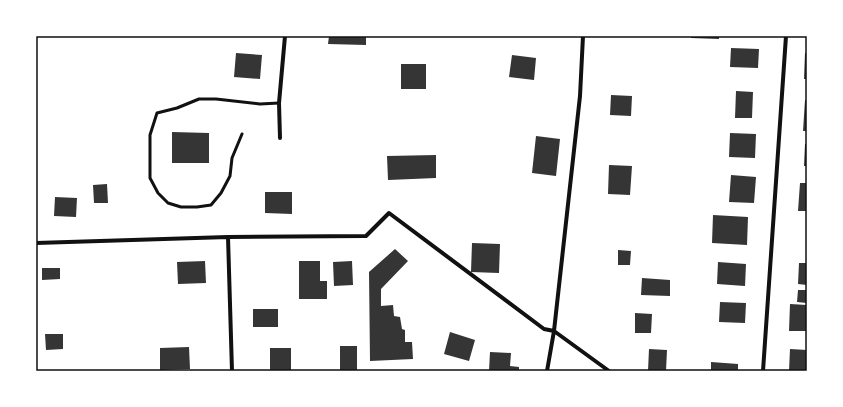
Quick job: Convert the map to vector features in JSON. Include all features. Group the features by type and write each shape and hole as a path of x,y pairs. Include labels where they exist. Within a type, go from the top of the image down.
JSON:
{"street":[{"path":"280,138 279,103 285,36"},
{"path":"547,371 554,331 580,96 583,36"},
{"path":"762,371 786,36"},
{"path":"36,243 228,237 366,236 389,213 544,329 554,331 608,371"},
{"path":"228,237 232,371"}],"lane":[{"path":"242,134 232,158 230,176 221,193 211,205 181,207 168,204 158,193 150,178 150,135 157,113 177,108 200,99 216,99 260,104 279,103"}],"building":[{"path":"329,36 366,36 366,45 328,44"},
{"path":"691,36 719,36 719,39 691,38"},
{"path":"731,48 759,49 758,68 730,67"},
{"path":"236,53 262,55 260,79 234,77"},
{"path":"805,53 807,53 807,79 804,79"},
{"path":"512,55 536,58 534,80 509,77"},
{"path":"401,64 426,64 426,89 401,89"},
{"path":"736,91 753,92 752,118 735,118"},
{"path":"611,95 632,96 631,116 610,115"},
{"path":"805,100 807,100 807,131 803,131"},
{"path":"172,132 209,133 209,163 172,163"},
{"path":"730,133 756,134 755,158 729,157"},
{"path":"536,136 560,139 556,176 532,173"},
{"path":"805,144 807,144 807,166 804,166"},
{"path":"436,155 436,178 388,180 387,156"},
{"path":"609,165 632,166 630,195 608,194"},
{"path":"731,175 756,177 754,203 729,202"},
{"path":"800,183 807,183 807,211 798,211"},
{"path":"107,184 108,203 94,203 93,185"},
{"path":"265,192 292,192 292,214 265,213"},
{"path":"55,197 77,198 76,217 54,216"},
{"path":"713,215 748,217 747,245 712,243"},
{"path":"472,243 500,244 499,273 471,272"},
{"path":"395,249 408,261 381,289 381,306 393,305 394,316 400,317 402,329 405,330 405,342 412,342 413,359 370,361 369,272"},
{"path":"618,250 631,251 630,265 618,265"},
{"path":"205,261 206,283 178,284 177,262"},
{"path":"299,261 320,261 320,281 327,281 327,299 299,299"},
{"path":"352,261 353,285 334,286 333,262"},
{"path":"718,262 746,264 745,286 717,284"},
{"path":"799,263 807,263 807,285 798,284"},
{"path":"42,268 60,268 60,279 42,280"},
{"path":"642,278 670,280 670,296 641,295"},
{"path":"798,290 807,290 807,303 797,302"},
{"path":"720,302 746,303 745,323 719,322"},
{"path":"790,304 807,305 807,331 789,331"},
{"path":"253,309 278,309 278,327 253,327"},
{"path":"635,313 652,314 651,333 635,333"},
{"path":"450,332 475,340 469,361 444,354"},
{"path":"45,334 63,334 63,349 46,350"},
{"path":"340,346 357,346 357,371 340,371"},
{"path":"189,347 190,369 160,370 160,348"},
{"path":"270,348 291,348 291,371 270,371"},
{"path":"649,349 667,350 666,371 648,371"},
{"path":"790,349 807,350 807,371 789,371"},
{"path":"490,352 511,353 510,366 519,367 519,371 489,371"},
{"path":"711,362 738,364 738,371 711,371"}]}
